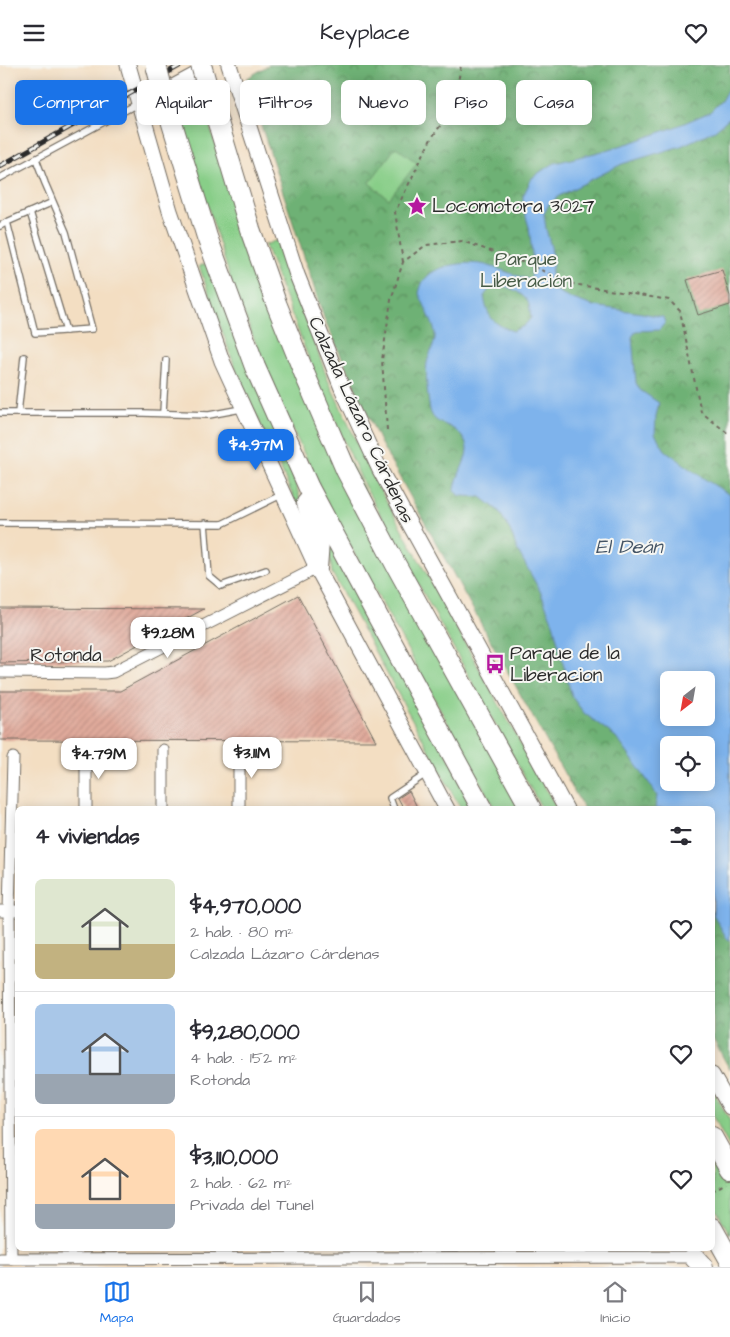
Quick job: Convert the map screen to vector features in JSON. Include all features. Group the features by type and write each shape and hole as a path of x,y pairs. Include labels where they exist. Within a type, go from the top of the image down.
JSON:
{"highway":[{"path":"156,65 207,237 255,367 309,488 480,806"},
{"name":"Calzada Lázaro Cárdenas","path":"201,65 250,229 276,303 346,471 529,806"},
{"path":"290,446 319,542 317,568"},
{"path":"715,1142 730,1169"},
{"path":"715,1233 730,1260"}],"main road":[{"path":"128,65 137,96"},
{"name":"Calzada Lázaro Cárdenas","path":"229,65 297,275 346,396 380,470 564,806"},
{"path":"146,125 174,221 222,361 317,568 445,806"},
{"path":"715,1080 730,1107"}],"street":[{"path":"181,80 208,65"},
{"name":"Rotonda","path":"0,672 113,672 317,568"},
{"path":"239,806 240,749"},
{"path":"163,750 163,806"},
{"path":"86,751 86,806"},
{"path":"12,758 6,1259 87,1254 121,1263 163,1254 239,1253 255,1263 316,1253 368,1263 418,1253 483,1262 524,1253 598,1262 696,1260"}],"lane":[{"path":"0,178 137,104"},
{"path":"7,222 35,333 92,329 66,232 36,159"},
{"path":"0,226 53,202"},
{"path":"30,213 66,331"},
{"path":"18,413 24,357"},
{"path":"163,413 166,360"},
{"path":"0,413 163,413 209,415 244,408"},
{"path":"0,523 222,524 283,495"},
{"path":"205,523 209,576 221,586 266,570"},
{"path":"393,806 390,798 428,773"}],"path":[{"path":"387,431 382,360 392,300 403,262 395,212 431,139 454,106 461,65"},
{"path":"403,262 426,245 462,241 525,263 574,284 669,300 680,311 701,412 730,435"},
{"path":"715,1189 730,1181"}],"green space":[{"name":"Parque Liberación","path":"269,65 730,65 730,1070 715,1043 715,806 582,806 380,442 324,318 261,125 331,125 331,80 246,79"},
{"path":"182,125 209,125 258,278 522,806 493,806 328,505 278,398 233,287"},
{"path":"396,147 417,163 389,199 369,183"},
{"path":"277,240 328,380 374,479 555,806 540,806 364,485 319,385 265,245"},
{"path":"209,263 287,454 311,536 236,370 199,266"},
{"path":"327,534 475,806 459,806 332,573"},
{"path":"715,1094 730,1121 730,1148 715,1121"},
{"path":"715,1156 730,1183 730,1235 715,1208"}],"water":[{"name":"El Deán","path":"730,85 730,117 715,130 681,146 622,164 559,196 549,204 544,214 553,262 549,287 570,298 593,306 663,317 665,323 659,330 636,331 632,337 636,383 640,390 659,403 655,434 665,450 730,495 730,941 715,918 715,806 655,806 657,796 652,787 616,737 584,713 572,697 553,623 540,591 499,511 481,497 459,495 455,490 457,479 467,454 467,446 457,432 437,421 431,413 426,367 435,333 431,319 419,294 424,281 432,273 447,266 455,265 472,263 486,265 531,280 532,254 529,227 523,207 523,196 532,178 555,163 633,142 710,112 721,101","holes":["496,285 514,290 528,302 531,318 524,326 513,331 500,326 492,319 484,296 491,287"]}],"building":[{"path":"722,270 730,296 730,305 698,315 687,280"},
{"path":"298,595 376,741 0,740 0,691 120,691"},
{"path":"0,608 204,609 108,661 0,663"},
{"path":"409,791 416,806 402,806 398,798"}],"railway":[{"path":"0,166 181,65"}],"place":[{"name":"Locomotora 3027","path":"417,206"},
{"name":"Parque de la Liberacion","path":"495,664"}]}
